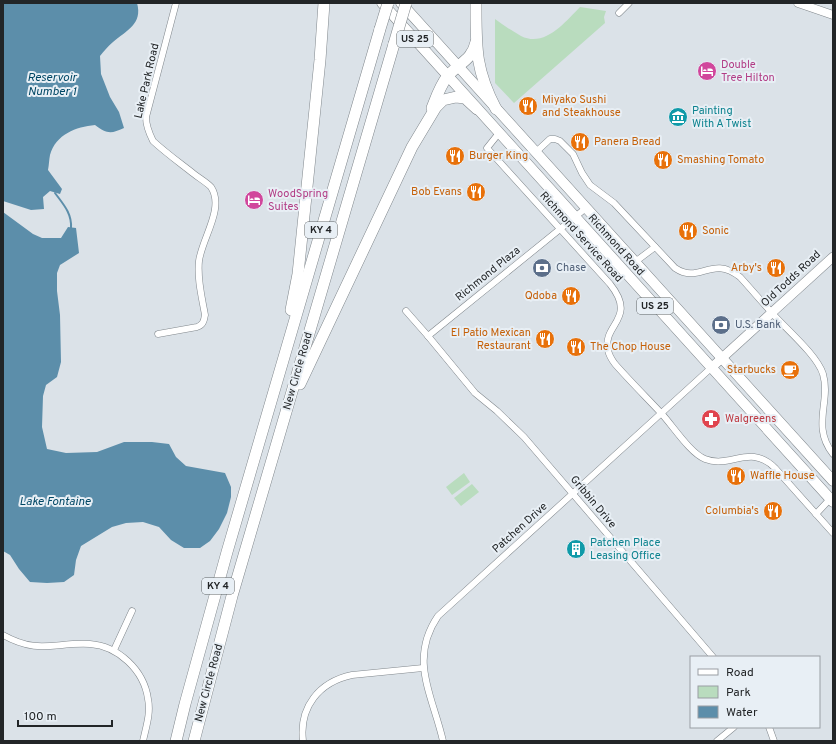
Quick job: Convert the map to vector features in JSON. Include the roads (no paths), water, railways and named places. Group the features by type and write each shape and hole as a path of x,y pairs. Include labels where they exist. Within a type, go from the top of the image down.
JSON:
{"highway":[{"path":"263,431 298,274 320,67 324,3"},
{"name":"Richmond Road","path":"382,3 831,501"},
{"name":"New Circle Road","path":"176,741 206,626 388,3"},
{"name":"Richmond Road","path":"401,3 833,481"},
{"name":"New Circle Road","path":"194,741 232,596 406,3"},
{"path":"476,3 476,42 478,61 483,81 496,109"},
{"path":"276,446 302,379 444,81 458,66 469,58 476,42"},
{"path":"416,141 436,107 443,100 461,97 465,98 477,109"}],"main road":[{"name":"Old Todds Road","path":"711,368 833,257"}],"street":[{"name":"Lake Park Road","path":"158,334 197,327 202,324 205,319 200,285 199,261 205,237 215,214 216,204 214,195 206,183 153,141 148,133 146,124 146,117 176,3"},
{"path":"619,13 629,3"},
{"path":"798,3 833,15"},
{"name":"Richmond Service Road","path":"499,133 487,148 610,284 619,297 621,310 618,321 608,336 607,344 610,356 615,364 662,414 684,441 704,459 724,461 756,457 766,460 775,468 833,533"},
{"path":"536,152 550,139 560,141 573,154 582,173 590,185 614,203 675,268 683,273 695,274 717,267 731,271 743,281 801,344 820,368 824,380 822,432 825,442 833,454"},
{"name":"Richmond Plaza","path":"428,336 586,208"},
{"path":"635,262 655,246"},
{"path":"406,311 428,336"},
{"name":"Gribbin Drive","path":"428,336 467,385 512,425 712,656"},
{"name":"Patchen Drive","path":"444,741 423,668 426,642 430,630 438,616 711,368"},
{"path":"816,514 831,501"},
{"path":"114,650 132,611"},
{"path":"3,635 17,642 36,647 90,644 114,650 122,656 134,668 146,690 149,710 143,741"},
{"path":"303,741 303,726 308,706 317,694 327,685 342,677 352,675 423,668"},
{"path":"718,740 733,728"},
{"path":"769,728 774,741"}],"water":[{"name":"Reservoir Number 1","path":"3,3 137,3 138,16 135,22 128,30 109,45 100,56 101,74 110,97 119,112 124,128 109,132 95,125 88,126 68,133 57,142 50,155 48,170 62,189 60,194 50,191 43,197 44,209 31,210 3,201"},
{"name":"Lake Fontaine","path":"3,212 33,234 42,238 61,238 68,227 76,228 79,253 60,265 57,273 61,362 57,377 46,385 43,396 42,427 47,449 66,453 97,452 124,442 152,442 169,444 176,457 186,466 225,473 231,487 231,497 227,513 219,529 210,541 200,548 184,548 171,540 159,527 143,522 126,523 112,527 81,546 76,560 74,575 64,582 47,583 30,582 10,555 3,551"}],"waterway":[{"path":"55,193 68,213 71,228"}],"place":[{"name":"Double Tree Hilton","path":"707,71"},
{"name":"Miyako Sushi and Steakhouse","path":"528,106"},
{"name":"Painting With A Twist","path":"678,117"},
{"name":"Panera Bread","path":"580,142"},
{"name":"Burger King","path":"455,156"},
{"name":"Smashing Tomato","path":"663,160"},
{"name":"Bob Evans","path":"476,192"},
{"name":"WoodSpring Suites","path":"254,200"},
{"name":"Sonic","path":"688,231"},
{"name":"Chase","path":"542,268"},
{"name":"Arby's","path":"776,268"},
{"name":"Qdoba","path":"571,296"},
{"name":"U.S. Bank","path":"721,325"},
{"name":"El Patio Mexican Restaurant","path":"545,339"},
{"name":"The Chop House","path":"576,347"},
{"name":"Starbucks","path":"790,370"},
{"name":"Walgreens","path":"711,419"},
{"name":"Waffle House","path":"736,476"},
{"name":"Columbia's","path":"773,511"},
{"name":"Patchen Place Leasing Office","path":"576,549"}]}
